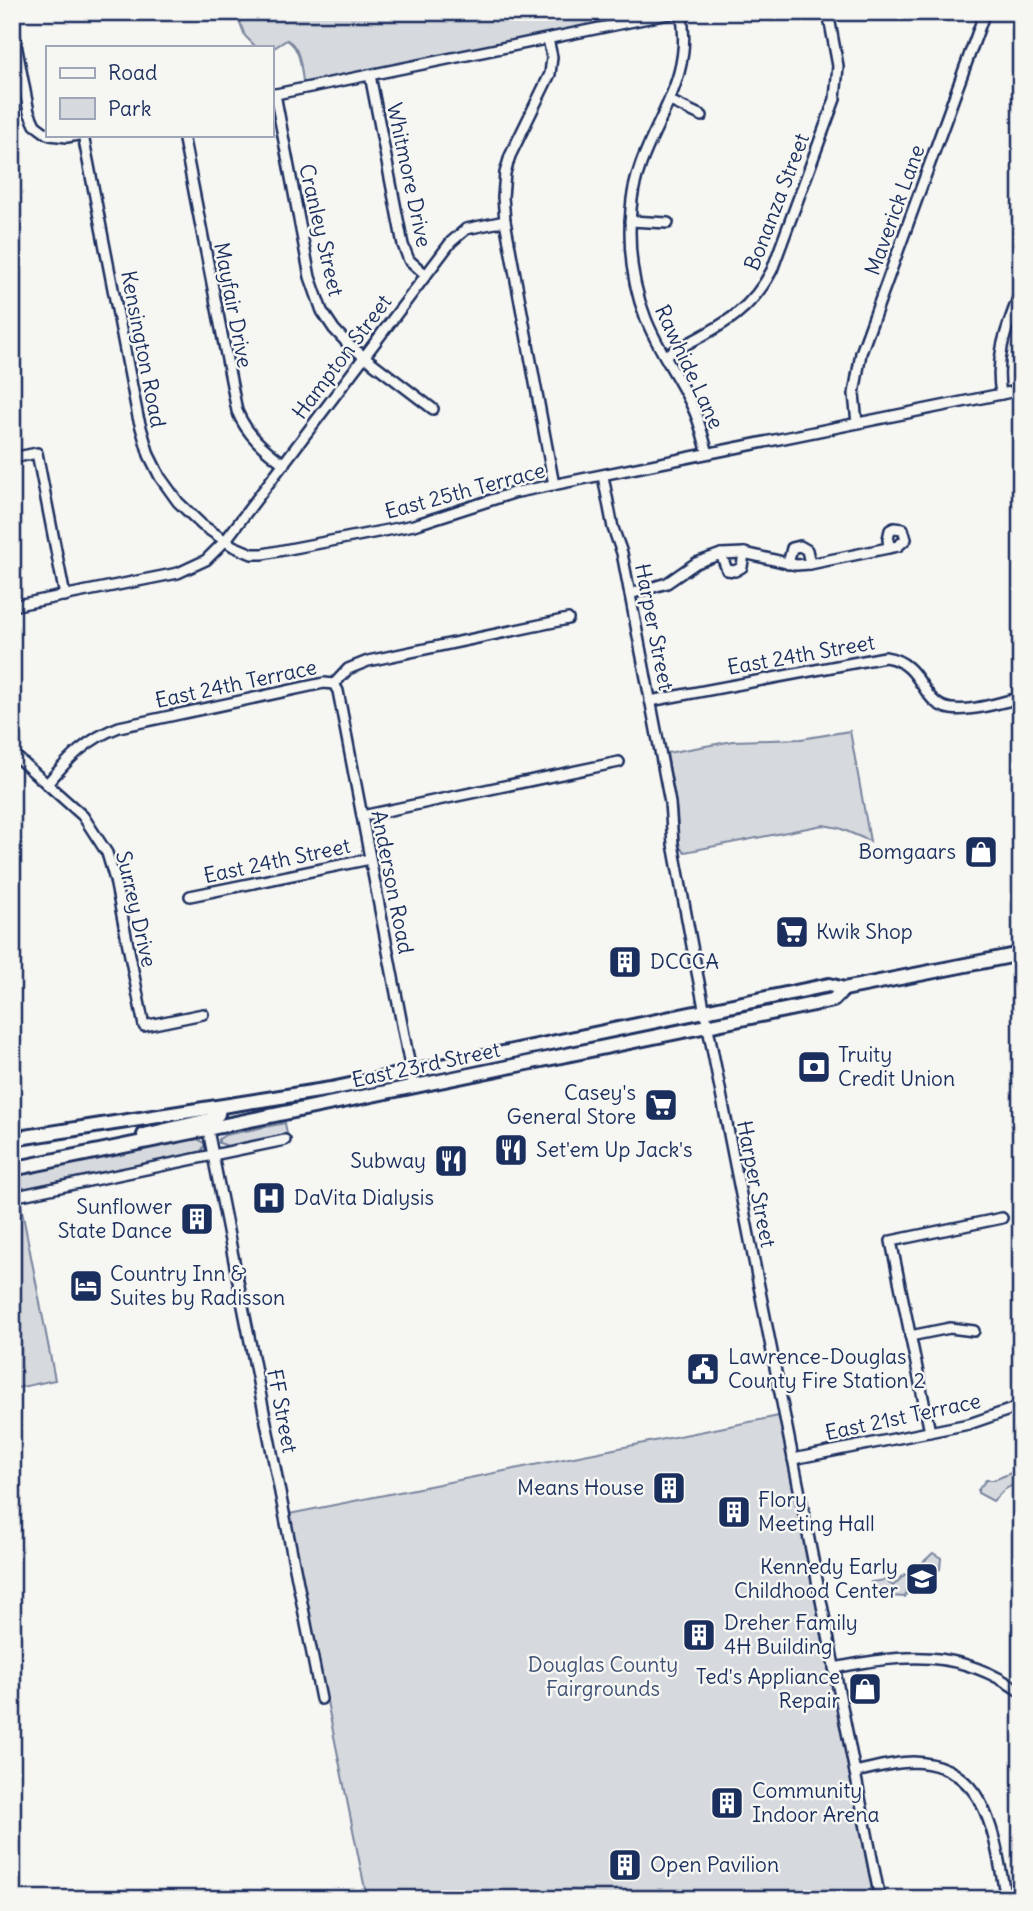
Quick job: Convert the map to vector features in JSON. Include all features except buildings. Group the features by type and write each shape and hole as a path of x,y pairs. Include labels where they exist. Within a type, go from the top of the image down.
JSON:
{"main road":[{"name":"East 23rd Street","path":"12,1139 300,1094 829,985 844,989 1021,954"},
{"name":"East 23rd Street","path":"12,1170 833,1000 844,989"},
{"path":"84,1155 105,1143 213,1119 218,1114 219,1107"}],"street":[{"path":"273,95 642,16 680,12"},
{"name":"Rawhide Lane","path":"680,12 685,37 684,59 670,101 641,163 630,221 631,252 636,288 647,320 693,407 708,453"},
{"name":"Bonanza Street","path":"665,356 745,309 760,292 772,270 835,99 838,66 828,12"},
{"name":"Maverick Lane","path":"857,423 854,394 861,353 985,12"},
{"path":"12,23 29,112 35,125 46,133"},
{"path":"548,38 552,57 550,74 510,156 503,197 505,221 555,485"},
{"name":"Whitmore Drive","path":"370,75 403,245 409,260 426,275"},
{"name":"Cranley Street","path":"273,95 313,289 322,311 334,329 364,357 433,409"},
{"path":"670,101 702,116"},
{"name":"Kensington Road","path":"83,136 145,443 160,477 178,502 202,525 226,541"},
{"name":"Mayfair Drive","path":"183,136 237,411 248,433 284,464"},
{"name":"Hampton Street","path":"226,541 457,234 466,229 505,221"},
{"path":"630,221 668,223"},
{"path":"1001,394 999,354 1021,290"},
{"name":"East 25th Terrace","path":"226,541 252,554 277,553 414,525 498,496 1021,390"},
{"path":"12,458 37,453 65,596"},
{"name":"Harper Street","path":"603,476 630,594 670,803 676,859 704,1011 880,1899"},
{"path":"12,606 178,573 206,560 226,541"},
{"path":"788,564 792,548 800,546 807,550 810,564"},
{"path":"630,594 667,583 696,563 721,554 744,553 788,564 810,564 889,548"},
{"path":"721,554 727,570 735,571 742,567 744,553"},
{"name":"East 24th Terrace","path":"47,783 79,748 93,738 119,727 324,683 334,684 348,668 368,661 568,620"},
{"name":"East 24th Street","path":"650,701 885,657 909,666 931,697 946,708 968,708 1021,698"},
{"name":"Anderson Road","path":"334,684 338,691 414,1087"},
{"name":"Surrey Drive","path":"12,753 83,816 107,853 115,880 144,1026 203,1014"},
{"name":"East 24th Street","path":"362,816 618,762"},
{"name":"East 24th Street","path":"190,897 370,859"},
{"name":"FF Street","path":"208,1130 321,1699"},
{"path":"12,1197 285,1140"},
{"path":"930,1432 891,1241 1002,1218"},
{"path":"911,1336 950,1328 974,1331"},
{"name":"East 21st Terrace","path":"793,1459 969,1424 1021,1406"},
{"path":"834,1668 886,1658 939,1658 976,1668 1021,1692"},
{"path":"855,1772 914,1762 940,1767 960,1778 971,1788 987,1812 1006,1899"}],"green space":[{"path":"236,12 642,12 643,20 304,88 300,61 292,44 287,40 273,48 273,46 255,46 245,36"},
{"path":"850,731 870,841 839,828 823,825 685,852 679,847 677,812 667,753 733,741 801,739"},
{"path":"285,1123 287,1134 228,1146 219,1143 219,1139 225,1135"},
{"path":"198,1139 205,1144 201,1152 12,1191 12,1175"},
{"path":"20,1200 55,1380 12,1389 12,1202"},
{"name":"Douglas County Fairgrounds","path":"779,1416 874,1899 367,1899 289,1514"},
{"path":"1011,1473 1016,1483 993,1501 978,1493 986,1480 994,1480"},
{"path":"933,1553 941,1558 940,1569 924,1584 916,1575 923,1566 921,1564"},
{"path":"905,1574 914,1582 912,1585 916,1588 912,1593 907,1590 905,1597 873,1595 871,1582 885,1580 893,1586"}],"place":[{"name":"Bomgaars","path":"981,852"},
{"name":"Kwik Shop","path":"792,932"},
{"name":"DCCCA","path":"625,962"},
{"name":"Truity Credit Union","path":"814,1067"},
{"name":"Casey's General Store","path":"661,1105"},
{"name":"Set'em Up Jack's","path":"511,1150"},
{"name":"Subway","path":"451,1161"},
{"name":"DaVita Dialysis","path":"269,1198"},
{"name":"Sunflower State Dance","path":"197,1219"},
{"name":"Country Inn & Suites by Radisson","path":"86,1286"},
{"name":"Lawrence-Douglas County Fire Station 2","path":"703,1369"},
{"name":"Means House","path":"669,1488"},
{"name":"Flory Meeting Hall","path":"734,1512"},
{"name":"Kennedy Early Childhood Center","path":"922,1579"},
{"name":"Dreher Family 4H Building","path":"699,1635"},
{"name":"Ted's Appliance Repair","path":"865,1689"},
{"name":"Community Indoor Arena","path":"727,1803"},
{"name":"Open Pavilion","path":"625,1865"}]}
